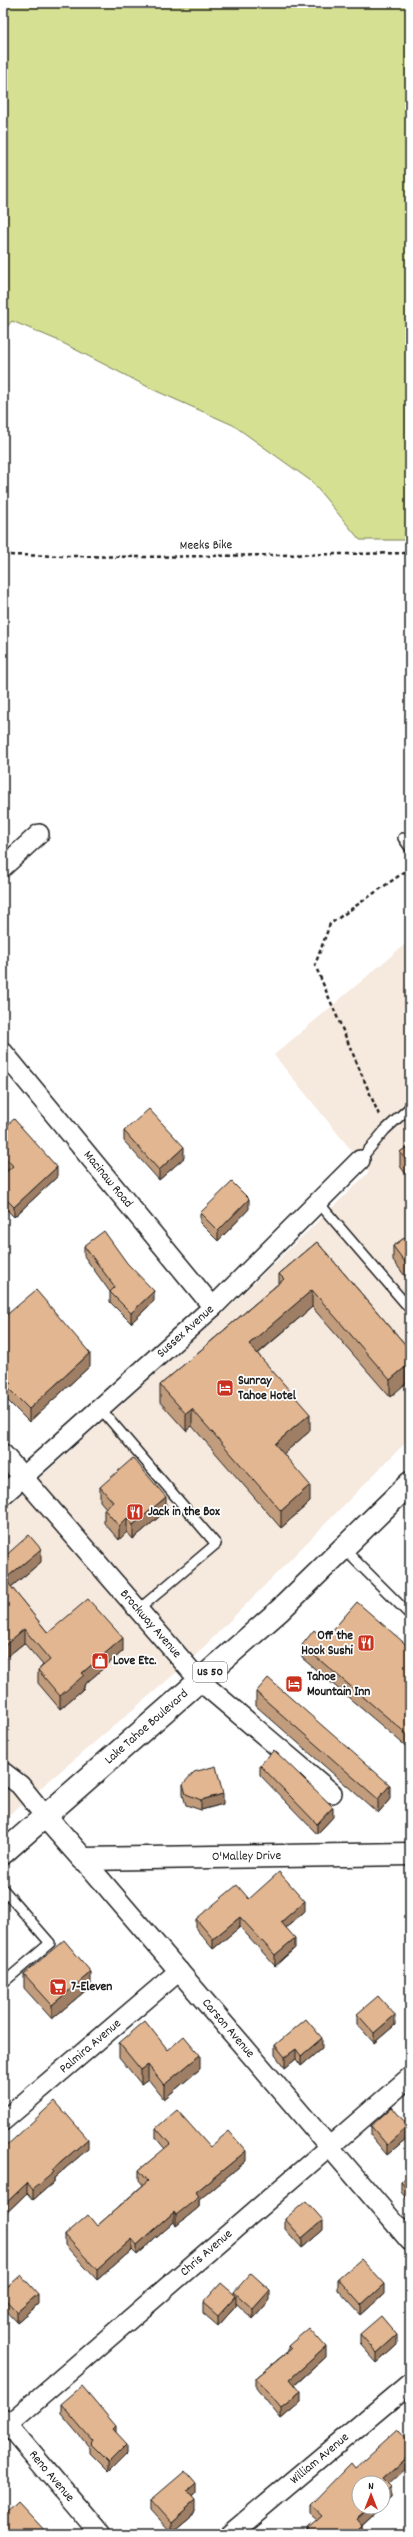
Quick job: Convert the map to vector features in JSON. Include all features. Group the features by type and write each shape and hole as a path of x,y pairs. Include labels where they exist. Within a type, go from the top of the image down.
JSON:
{"main road":[{"name":"Lake Tahoe Boulevard","path":"3,1853 200,1681 344,1550 410,1483"},
{"name":"Carson Avenue","path":"45,1816 83,1859"},
{"name":"O'Malley Drive","path":"83,1859 410,1854"}],"street":[{"path":"3,867 39,834"},
{"name":"Macinaw Road","path":"3,1052 213,1307"},
{"name":"Sussex Avenue","path":"3,1495 213,1307 360,1160"},
{"name":"Brockway Avenue","path":"3,1454 22,1478 200,1681 332,1792"},
{"path":"3,1772 20,1785 45,1816"},
{"name":"Carson Avenue","path":"83,1859 410,2242"},
{"name":"Palmira Avenue","path":"3,2121 179,1971"},
{"name":"Chris Avenue","path":"5,2424 410,2077"},
{"name":"William Avenue","path":"230,2534 410,2383"},
{"name":"Reno Avenue","path":"5,2424 100,2534"}],"lane":[{"path":"403,838 410,848"},
{"path":"360,1160 385,1130 410,1107"},
{"path":"318,1202 410,1310"},
{"path":"100,1408 216,1544 138,1610"},
{"path":"344,1550 410,1615"},
{"path":"3,1889 50,1943 3,1983"}],"path":[{"name":"Meeks Bike","path":"3,555 140,557 410,553"},
{"path":"385,1130 315,965 330,924 410,868"}],"shaded area":[{"path":"410,940 410,1438 190,1661 3,1820 3,1511 223,1313 369,1172 274,1055"}],"green space":[{"path":"3,3 410,3 410,540 360,540 311,481 233,425 154,390 57,340 12,321 3,331"}],"building":[{"path":"149,1109 184,1147 159,1170 124,1131"},
{"path":"14,1119 57,1167 14,1207 3,1196 3,1175 13,1166 3,1155 3,1129"},
{"path":"410,1145 410,1166 400,1152"},
{"path":"232,1182 249,1199 218,1231 200,1213"},
{"path":"104,1231 127,1263 154,1291 131,1313 110,1292 115,1287 84,1246"},
{"path":"410,1234 410,1269 393,1246"},
{"name":"Sunray Tahoe Hotel","path":"317,1242 410,1350 410,1363 390,1380 312,1290 249,1344 310,1414 275,1444 310,1485 281,1511 192,1409 186,1414 160,1385 284,1279 279,1274"},
{"path":"36,1290 90,1353 29,1409 7,1387 11,1383 3,1373 3,1318"},
{"path":"133,1458 166,1497 133,1525 127,1518 119,1526 104,1509 113,1502 100,1487"},
{"path":"29,1535 41,1549 5,1579 48,1633 88,1599 123,1638 82,1673 84,1675 60,1696 38,1670 50,1660 24,1629 3,1647 3,1558"},
{"path":"357,1602 410,1648 410,1732 408,1735 302,1645 314,1630 325,1639"},
{"path":"268,1678 390,1785 378,1799 256,1692"},
{"path":"274,1750 333,1807 317,1824 260,1765"},
{"path":"216,1766 223,1794 201,1800 186,1794 183,1784 194,1772"},
{"path":"279,1872 305,1901 281,1922 295,1938 275,1955 240,1917 213,1939 196,1919 237,1885 249,1899"},
{"name":"7-Eleven","path":"64,1940 91,1972 52,2005 24,1974"},
{"path":"378,1996 395,2015 374,2033 357,2014"},
{"path":"306,2019 322,2038 301,2056 296,2049 285,2057 275,2045"},
{"path":"145,2021 168,2050 184,2036 200,2055 164,2085 148,2065 141,2070 119,2043"},
{"path":"55,2101 88,2139 52,2170 54,2172 33,2190 27,2183 3,2206 3,2149"},
{"path":"392,2107 408,2126 387,2145 371,2126"},
{"path":"177,2110 210,2147 229,2131 246,2151 196,2192 199,2197 176,2215 174,2212 137,2245 132,2239 97,2270 65,2235 88,2215 97,2226 148,2181 139,2170 170,2144 156,2128"},
{"path":"410,2174 410,2192 401,2182"},
{"path":"306,2201 323,2220 302,2238 285,2219"},
{"path":"361,2259 384,2284 361,2305 338,2279"},
{"path":"251,2273 270,2290 253,2309 234,2292"},
{"path":"21,2275 38,2294 17,2312 3,2297 3,2291"},
{"path":"221,2283 236,2296 218,2316 203,2303"},
{"path":"381,2316 397,2335 377,2353 360,2334"},
{"path":"309,2328 326,2347 290,2379 301,2392 281,2408 256,2378 291,2349 288,2346"},
{"path":"82,2386 116,2426 113,2429 127,2444 109,2462 90,2443 92,2440 61,2404"},
{"path":"398,2429 410,2442 410,2454 386,2475 351,2475 351,2515 361,2515 357,2519 362,2525 353,2534 312,2534 307,2529 322,2516 310,2505 351,2463 355,2468"},
{"path":"185,2471 196,2484 187,2492 195,2501 171,2522 151,2500"},
{"path":"18,2502 48,2534 8,2534 3,2528 3,2516"}],"place":[{"name":"Sunray Tahoe Hotel","path":"225,1388"},
{"name":"Jack in the Box","path":"135,1512"},
{"name":"Off the Hook Sushi","path":"366,1643"},
{"name":"Love Etc.","path":"100,1661"},
{"name":"Tahoe Mountain Inn","path":"294,1684"},
{"name":"7-Eleven","path":"58,1987"}]}
